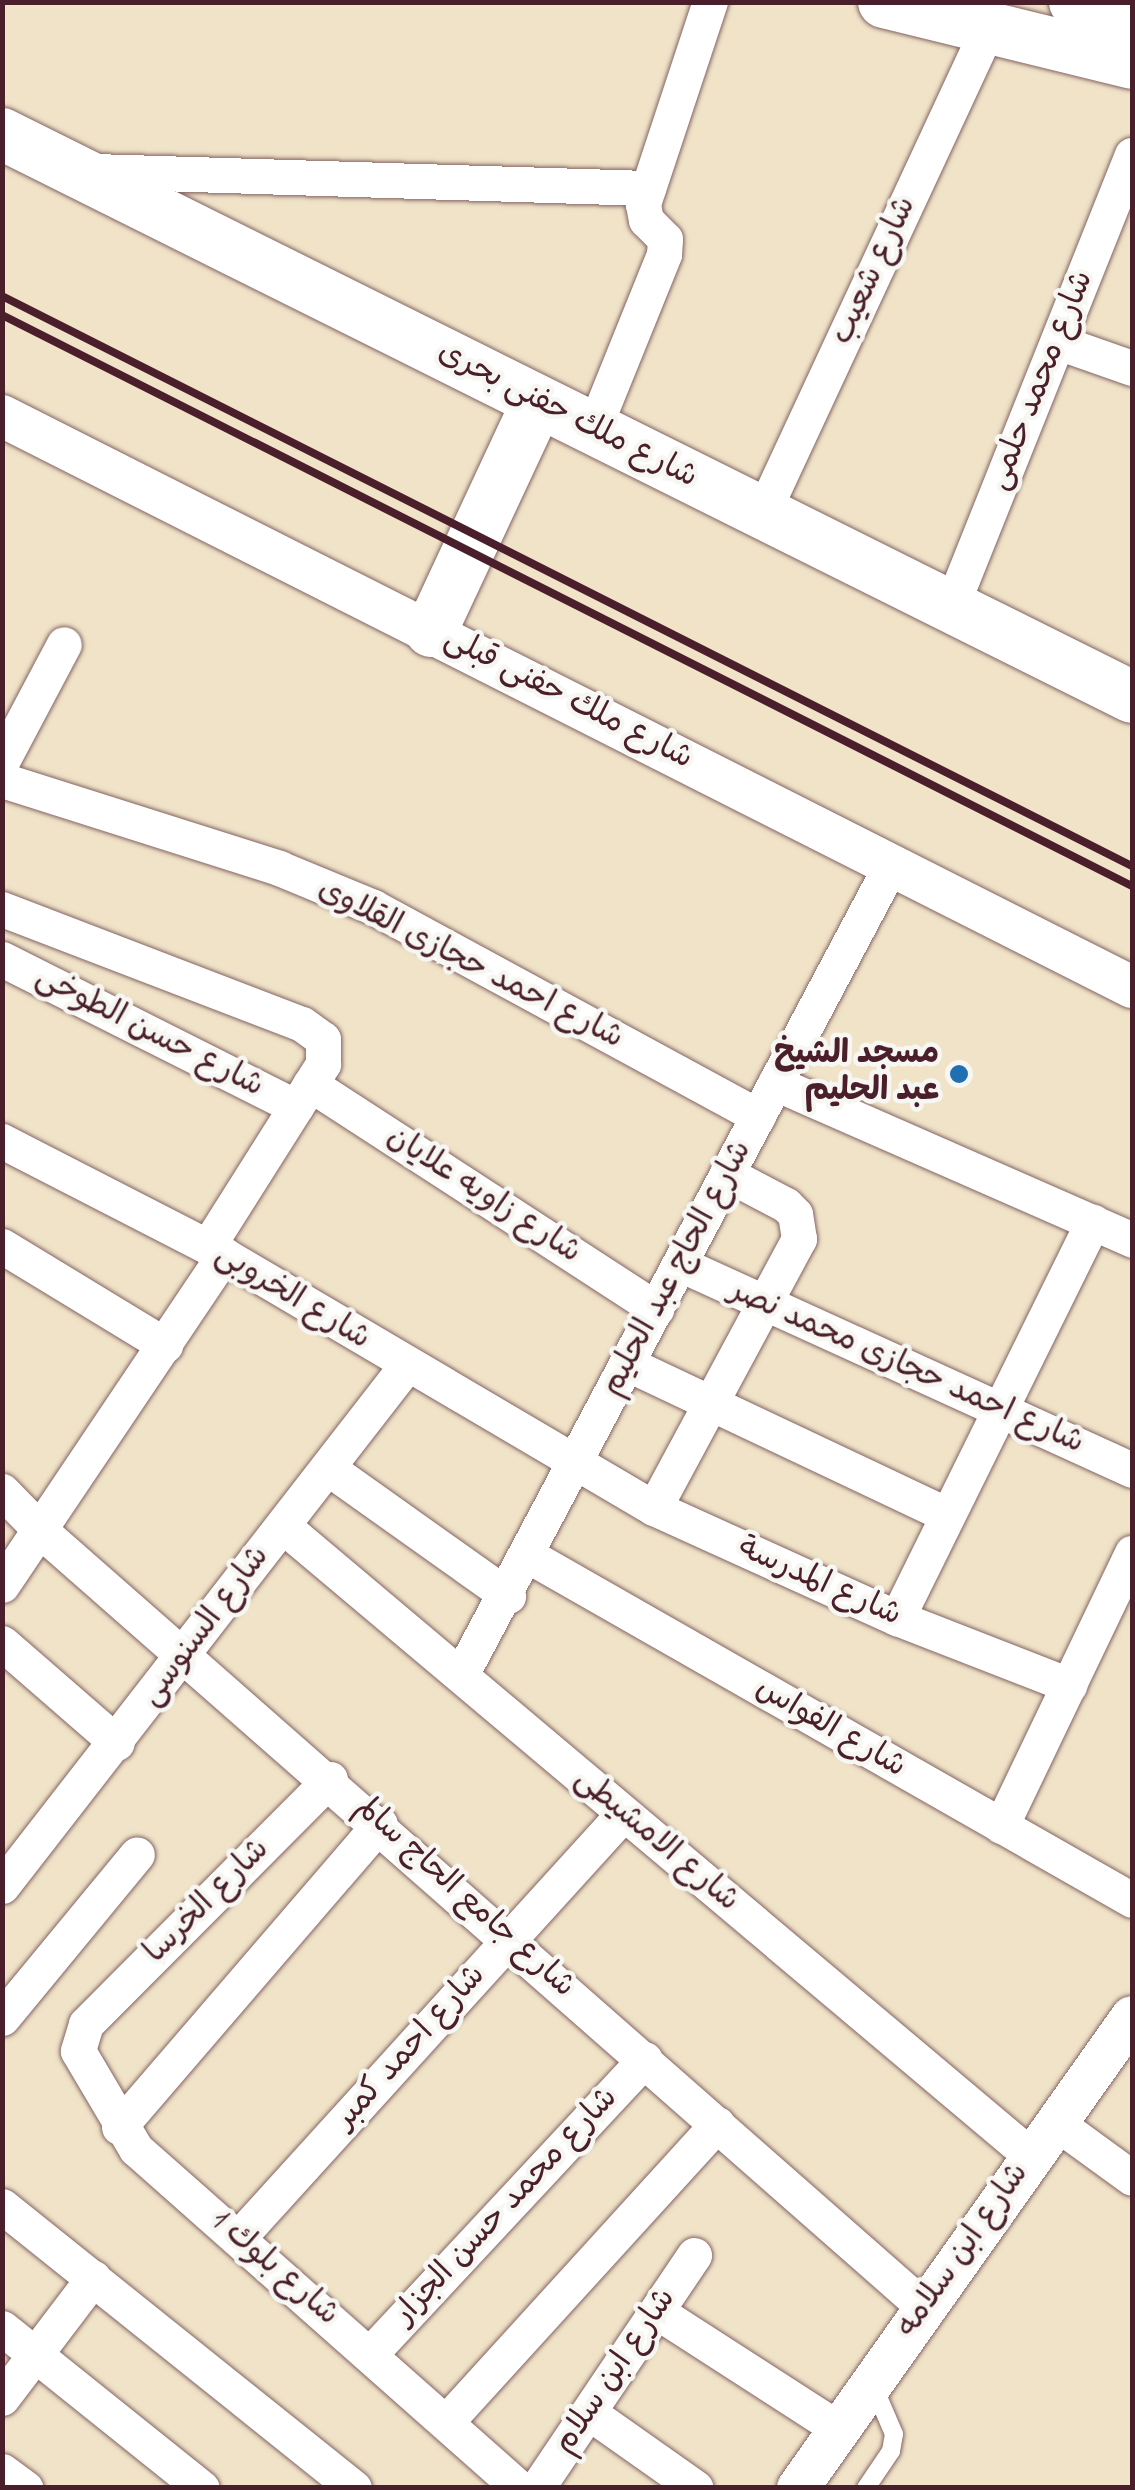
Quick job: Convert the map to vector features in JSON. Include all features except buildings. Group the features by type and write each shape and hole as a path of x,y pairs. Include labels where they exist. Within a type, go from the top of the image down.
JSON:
{"main road":[{"path":"884,2 1132,62"},
{"path":"1076,2 1132,16"},
{"name":"شارع ملك حفنى بحرى","path":"2,134 1132,697"},
{"path":"432,631 538,402"}],"street":[{"path":"593,430 665,248 644,212 648,188 710,2"},
{"name":"شارع شعيب","path":"762,514 988,28"},
{"name":"شارع محمد حلمى","path":"951,607 1132,155"},
{"path":"77,171 648,188"},
{"path":"1058,342 1132,368"},
{"name":"شارع ملك حفنى قبلى","path":"2,416 892,863 1132,988"},
{"path":"2,761 64,644"},
{"name":"شارع احمد حجازى القلاوى","path":"2,780 278,868 373,907 758,1116"},
{"name":"شارع الحاج عبد الحليم","path":"462,1673 508,1596 892,863"},
{"path":"2,910 314,1029 326,1052 164,1345 42,1532 2,1585"},
{"name":"شارع حسن الطوخى","path":"2,958 303,1096"},
{"path":"775,1082 1132,1240"},
{"name":"شارع زاويه علايان","path":"303,1096 656,1309"},
{"name":"شارع الخروبى","path":"2,1142 216,1250 576,1464"},
{"path":"654,1508 764,1304 799,1226 786,1205 727,1174"},
{"path":"897,1618 1093,1222"},
{"path":"2,1246 164,1345"},
{"name":"شارع احمد حجازى محمد نصر","path":"680,1264 1132,1470"},
{"path":"628,1364 947,1515"},
{"name":"شارع السنوسى","path":"2,1886 117,1744 406,1366"},
{"name":"شارع المدرسة","path":"576,1464 654,1508 897,1618 1069,1685"},
{"path":"328,1468 508,1596"},
{"name":"شارع جامع الحاج سالم","path":"2,1490 42,1532 330,1779 924,2307"},
{"name":"شارع الامشيطى","path":"284,1526 462,1673 623,1814 1042,2139 1132,2178"},
{"path":"1001,1826 1132,1553"},
{"name":"شارع الفواس","path":"528,1556 1132,1900"},
{"path":"2,1643 117,1744"},
{"name":"شارع الخرسا","path":"86,2024 330,1779"},
{"name":"شارع احمد كمبر","path":"239,2237 623,1814"},
{"path":"119,2127 380,1824"},
{"path":"2,2018 137,1854"},
{"name":"شارع ابن سلامه","path":"798,2488 1132,2016"},
{"name":"شارع بلوك 1","path":"86,2024 78,2051 119,2127 446,2422 539,2485"},
{"name":"شارع محمد حسن الجزار","path":"370,2354 645,2060"},
{"path":"446,2422 717,2124"},
{"path":"2,2206 354,2488"},
{"name":"شارع ابن سلام","path":"539,2485 591,2414 694,2256"},
{"path":"2,2398 93,2278"},
{"path":"658,2313 839,2428"},
{"path":"2,2328 202,2488"},
{"path":"591,2414 696,2488"},
{"path":"2,2470 25,2488"}],"lane":[{"path":"866,2488 892,2451 894,2434 872,2383"}],"railway":[{"path":"2,296 1132,866"},
{"path":"2,315 1132,886"}],"place":[{"name":"مسجد الشيخ عبد الحليم","path":"959,1074"}]}
